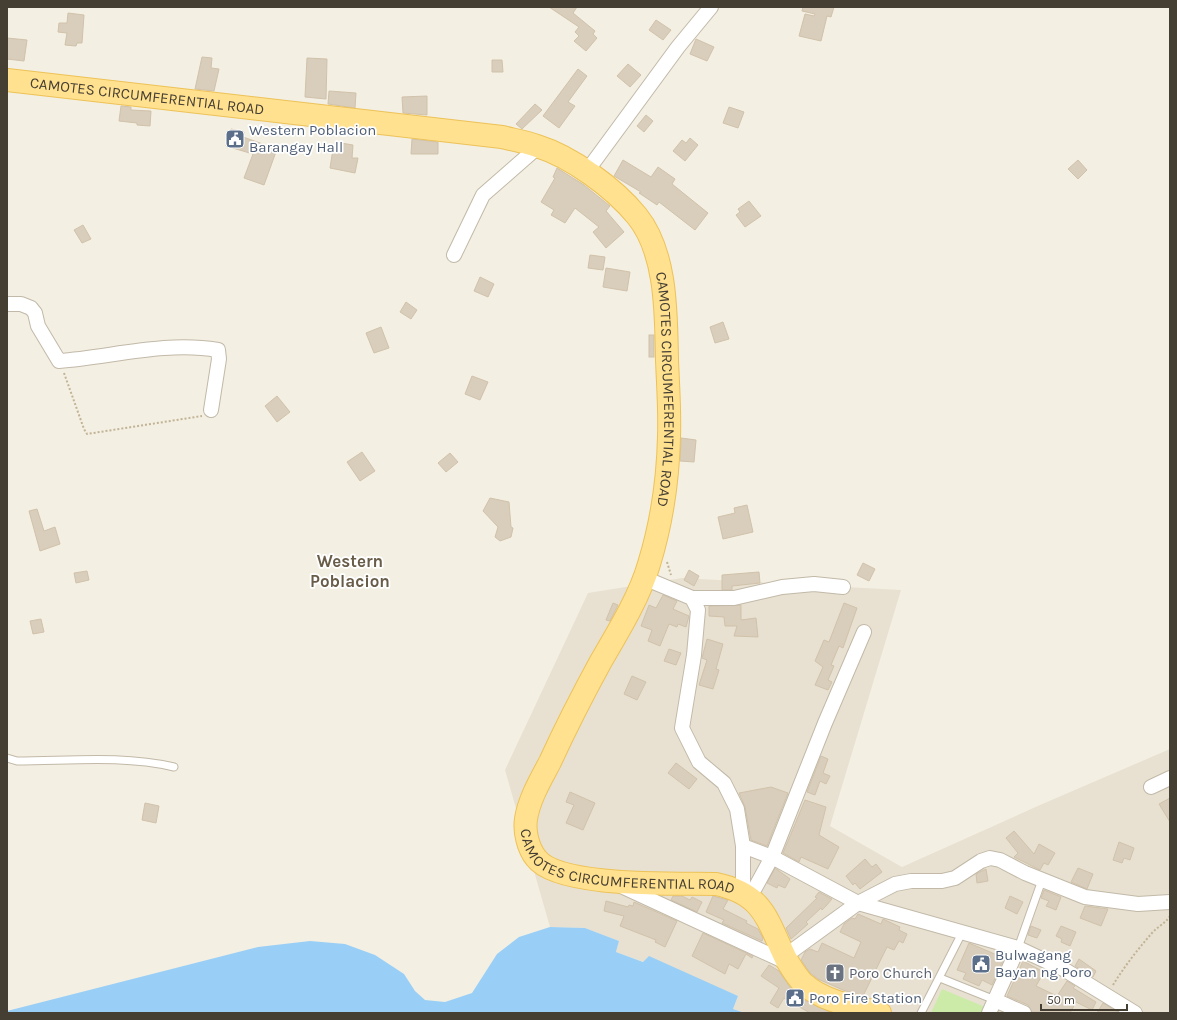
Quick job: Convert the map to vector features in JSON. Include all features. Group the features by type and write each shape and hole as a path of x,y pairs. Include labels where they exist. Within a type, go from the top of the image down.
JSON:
{"main road":[{"name":"CAMOTES CIRCUMFERENTIAL ROAD","path":"7,80 502,138 539,146 587,171 611,190 638,218 651,241 659,261 666,323 669,438 665,492 649,564 644,578 619,631 574,712 533,796 526,816 526,830 530,844 536,858 544,865 578,878 716,884 732,887 756,902 762,910 786,959 803,983 825,997 880,1013"}],"street":[{"path":"587,171 678,47 711,7"},
{"path":"454,255 482,195 539,146"},
{"path":"7,304 20,304 31,308 35,313 38,326 59,361 172,346 198,346 218,350 219,359 210,410"},
{"path":"644,578 692,598 734,598 782,587 814,584 844,587"},
{"path":"692,598 698,610 694,655 682,728 699,762 724,783 737,809 743,846 745,894 755,888 772,857 825,723 864,632"},
{"path":"1151,787 1170,778"},
{"path":"743,846 772,857 858,903 963,931 1018,948 1064,970 1135,1013"},
{"path":"608,880 786,959 858,903 894,884 911,881 942,881 955,878 981,861 990,858 1000,860 1042,880 1085,897 1138,904 1170,902"},
{"path":"989,1013 1018,948"},
{"path":"995,1000 1024,1013"}],"lane":[{"path":"7,758 17,760 137,760 174,767"},
{"path":"1018,948 1042,880"},
{"path":"921,1013 963,931"},
{"path":"940,978 995,1000"}],"path":[{"path":"59,361 87,434 204,416 210,410"},
{"path":"1106,995 1147,938 1154,930 1166,923 1170,916"}],"shaded area":[{"path":"682,578 901,590 830,826 902,867 1170,749 1170,1013 745,1013 733,1009 738,996 616,952 619,941 585,928 550,927 505,770 588,593"}],"green space":[{"path":"942,989 985,1007 982,1013 931,1013"}],"water":[{"path":"550,927 585,928 619,941 616,952 643,962 649,956 738,996 733,1009 745,1013 7,1013 7,1011 258,947 310,941 345,944 375,955 404,974 415,991 425,1000 445,1002 472,993 497,954 519,937"}],"building":[{"path":"549,7 577,7 573,13 595,31 593,34 597,38 586,51 574,41 579,36 575,32 579,27"},
{"path":"803,7 834,7 831,17 827,16 821,41 799,36 805,14 814,16 815,14 802,11"},
{"path":"68,13 84,15 82,43 77,43 76,46 65,45 67,33 58,32 59,23 67,23"},
{"path":"656,20 671,30 663,40 649,30"},
{"path":"7,38 27,40 24,61 7,59"},
{"path":"696,39 714,47 707,61 690,54"},
{"path":"202,57 212,58 211,68 219,69 214,91 195,89"},
{"path":"307,58 327,59 326,99 305,97"},
{"path":"492,60 502,60 503,72 492,72"},
{"path":"628,64 641,75 630,87 617,76"},
{"path":"578,69 587,76 568,102 575,106 559,128 543,116"},
{"path":"329,91 356,93 355,108 328,104"},
{"path":"427,96 427,115 403,113 402,97"},
{"path":"535,104 542,110 522,129 516,124"},
{"path":"121,106 131,107 131,110 151,111 150,126 119,121"},
{"path":"729,107 744,112 738,128 723,123"},
{"path":"646,115 653,121 644,132 637,126"},
{"path":"231,129 244,132 243,137 277,149 264,185 244,178 253,154 226,146"},
{"path":"690,138 698,145 685,161 673,151 682,140 686,143"},
{"path":"412,139 438,142 438,154 411,154"},
{"path":"341,143 353,145 352,158 358,158 355,173 330,168 333,149 340,150"},
{"path":"623,160 651,177 658,167 675,179 672,184 708,213 695,230 659,202 657,205 639,193 641,192 614,176"},
{"path":"1078,160 1087,170 1078,179 1068,169"},
{"path":"557,168 584,185 610,206 606,211 624,232 606,248 593,232 599,227 575,208 565,223 551,215 554,210 541,202 555,178 553,177"},
{"path":"749,201 761,216 745,227 736,215 740,212 738,209"},
{"path":"83,225 91,239 82,243 74,230"},
{"path":"590,255 605,257 603,270 588,268"},
{"path":"606,268 630,272 627,291 603,287"},
{"path":"480,277 494,284 488,297 474,291"},
{"path":"406,302 417,310 411,319 400,312"},
{"path":"723,322 729,339 715,343 710,327"},
{"path":"381,327 389,348 374,353 366,333"},
{"path":"649,335 654,335 654,357 649,357"},
{"path":"472,376 488,382 480,400 465,394"},
{"path":"277,396 290,412 277,422 265,406"},
{"path":"681,438 696,440 694,462 680,461"},
{"path":"362,452 375,471 360,481 347,462"},
{"path":"450,453 458,462 446,472 438,463"},
{"path":"490,498 509,502 511,527 513,528 511,537 500,541 495,537 498,527 483,511"},
{"path":"747,505 753,532 723,539 718,517 735,513 734,508"},
{"path":"37,509 44,531 55,527 60,544 40,551 29,511"},
{"path":"863,563 875,569 869,581 857,575"},
{"path":"689,570 699,576 694,586 684,580"},
{"path":"87,571 89,580 76,583 74,573"},
{"path":"759,572 760,583 732,586 732,590 722,590 722,575"},
{"path":"663,595 677,601 673,609 689,616 686,627 678,624 677,627 669,624 660,646 648,641 652,630 641,626 649,605 656,608"},
{"path":"613,603 618,605 610,621 606,620"},
{"path":"844,603 857,608 843,648 839,646 831,665 834,666 828,680 832,682 828,690 815,685 823,667 815,661 824,640 829,642"},
{"path":"741,605 741,620 756,618 758,637 734,636 737,626 725,626 724,617 709,616 709,606"},
{"path":"41,619 44,632 33,634 30,621"},
{"path":"707,639 723,644 716,669 719,670 713,689 699,685 707,660 702,658"},
{"path":"669,649 681,653 676,665 664,661"},
{"path":"632,676 646,682 637,700 624,694"},
{"path":"821,756 828,759 823,773 830,776 826,784 820,781 815,795 807,792"},
{"path":"676,763 697,779 689,789 668,773"},
{"path":"771,787 788,793 767,846 751,840 745,807 739,793"},
{"path":"570,792 595,803 583,830 566,823 574,805 566,802"},
{"path":"1170,798 1170,822 1159,804"},
{"path":"805,800 826,807 819,835 839,847 828,869 801,857 799,862 783,853"},
{"path":"145,803 159,806 156,823 142,820"},
{"path":"1014,831 1034,854 1039,844 1055,853 1048,865 1044,863 1040,870 1014,857 1018,853 1006,838"},
{"path":"1119,842 1134,848 1130,860 1124,858 1122,863 1113,860"},
{"path":"865,859 872,867 876,864 882,872 860,889 855,883 853,885 846,876"},
{"path":"775,868 790,879 785,888 778,885 777,888 767,883"},
{"path":"1078,868 1093,874 1087,889 1071,882"},
{"path":"986,869 988,881 977,883 976,874"},
{"path":"1044,890 1061,897 1056,910 1046,906 1049,901 1041,898"},
{"path":"819,892 832,899 822,910 821,908 806,922 808,924 791,939 786,928 817,898 815,897"},
{"path":"673,896 682,896 690,900 692,897 702,902 697,912 671,900"},
{"path":"713,896 728,900 723,909 747,921 746,923 758,929 763,938 762,941 722,923 724,920 706,912"},
{"path":"1010,896 1023,902 1017,914 1005,908"},
{"path":"606,901 628,907 629,905 633,906 634,902 677,921 665,947 655,942 656,940 620,926 624,916 604,911"},
{"path":"1085,906 1108,909 1101,926 1080,918"},
{"path":"858,914 881,924 883,919 900,927 899,930 907,934 903,943 899,941 894,950 887,947 863,996 843,990 818,979 810,973 801,960 805,952 810,949 818,952 822,943 854,958 861,942 840,932 844,924 852,918 855,919"},
{"path":"1031,926 1041,930 1037,938 1028,935"},
{"path":"1061,926 1076,932 1070,946 1061,942 1062,939 1056,936"},
{"path":"703,933 753,956 752,958 746,954 738,969 729,964 725,974 692,956"},
{"name":"Bulwagang Bayan ng Poro","path":"969,943 1004,958 992,985 982,980 979,986 963,979 966,973 957,970"},
{"path":"1079,959 1096,971 1093,977 1075,966"},
{"path":"1023,961 1044,972 1036,986 1057,996 1067,981 1075,986 1073,988 1096,1002 1092,1010 1076,1002 1070,1013 1032,1013 1028,1005 1007,996"},
{"path":"769,965 779,971 792,990 804,1000 832,1013 810,1013 784,998 778,1008 770,1003 779,988 761,976"},
{"path":"1103,1003 1119,1013 1097,1013"}],"place":[{"name":"Western Poblacion Barangay Hall","path":"235,139"},
{"name":"Bulwagang Bayan ng Poro","path":"981,964"},
{"name":"Poro Church","path":"835,973"},
{"name":"Poro Fire Station","path":"795,998"}],"district":[{"name":"Western Poblacion","path":"350,571"}]}
